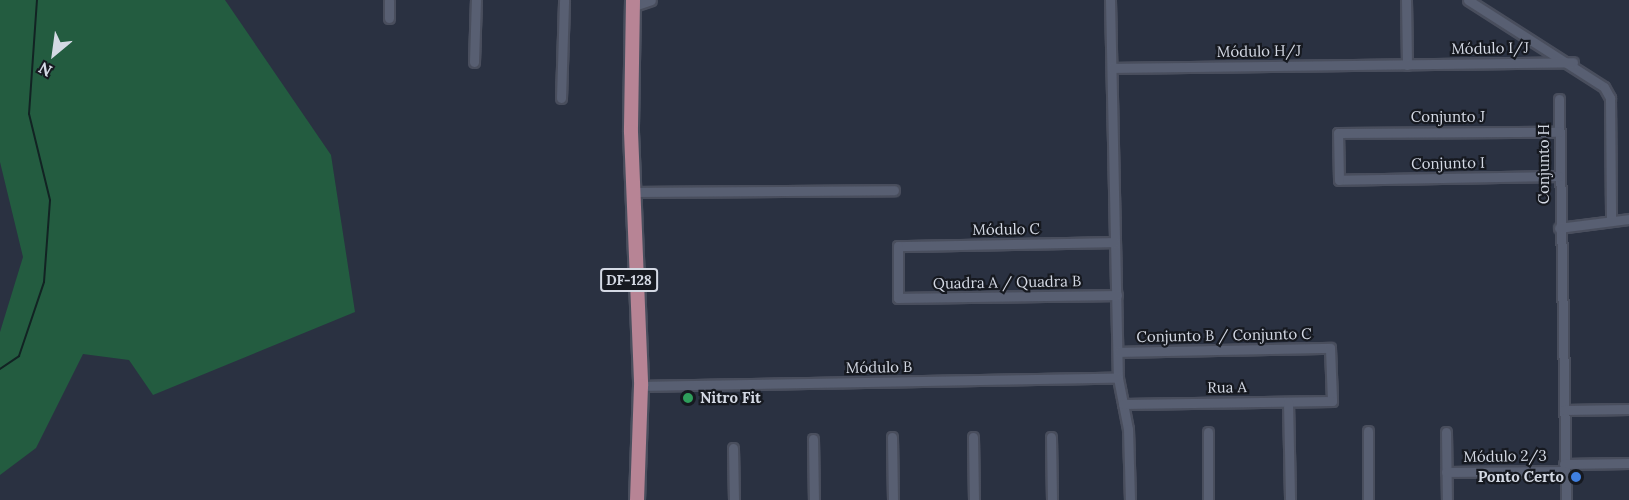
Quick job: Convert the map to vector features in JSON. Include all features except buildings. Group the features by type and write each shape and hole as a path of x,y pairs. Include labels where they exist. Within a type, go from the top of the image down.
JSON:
{"main road":[{"name":"DF-128","path":"632,3 628,254 634,345 641,386 637,428 638,500"},
{"name":"DF-128","path":"631,132 636,240 634,345 631,372 632,404 637,428"},
{"path":"628,254 636,240"},
{"path":"631,372 641,386 632,404"}],"street":[{"path":"389,0 389,18"},
{"path":"474,62 476,0"},
{"path":"561,98 564,0"},
{"path":"632,3 651,0"},
{"path":"1110,0 1118,378 1123,404 1130,500"},
{"path":"1406,0 1407,64"},
{"path":"1468,0 1573,62 1610,98 1611,219"},
{"name":"Módulo I/J","path":"1407,64 1573,62"},
{"name":"Módulo H/J","path":"1112,68 1407,64"},
{"name":"Conjunto H","path":"1558,99 1558,228 1566,500"},
{"name":"Conjunto J","path":"1338,180 1338,133 1559,132"},
{"name":"Conjunto I","path":"1338,180 1558,176"},
{"path":"635,192 894,190"},
{"path":"1558,228 1611,219 1629,219"},
{"name":"Módulo C","path":"898,298 898,246 1115,242"},
{"name":"Quadra A / Quadra B","path":"898,298 1117,295"},
{"name":"Conjunto B / Conjunto C","path":"1118,352 1330,348 1332,401"},
{"name":"Módulo B","path":"641,386 1118,378"},
{"name":"Rua A","path":"1123,404 1332,401"},
{"path":"1288,402 1290,500"},
{"path":"1564,410 1629,409"},
{"path":"1368,431 1368,500"},
{"path":"1208,432 1208,500"},
{"path":"1446,432 1447,500"},
{"path":"892,437 893,500"},
{"path":"973,437 974,500"},
{"path":"1051,437 1052,500"},
{"path":"813,439 814,500"},
{"path":"734,448 734,500"},
{"name":"Módulo 2/3","path":"1446,472 1629,463"}],"green space":[{"path":"0,0 225,0 331,155 355,312 153,395 129,360 83,354 36,448 0,475 0,332 23,257 0,162"}],"waterway":[{"path":"0,369 19,356 44,282 50,200 29,114 37,0"}],"place":[{"name":"Nitro Fit","path":"688,398"},
{"name":"Ponto Certo","path":"1576,477"}]}
